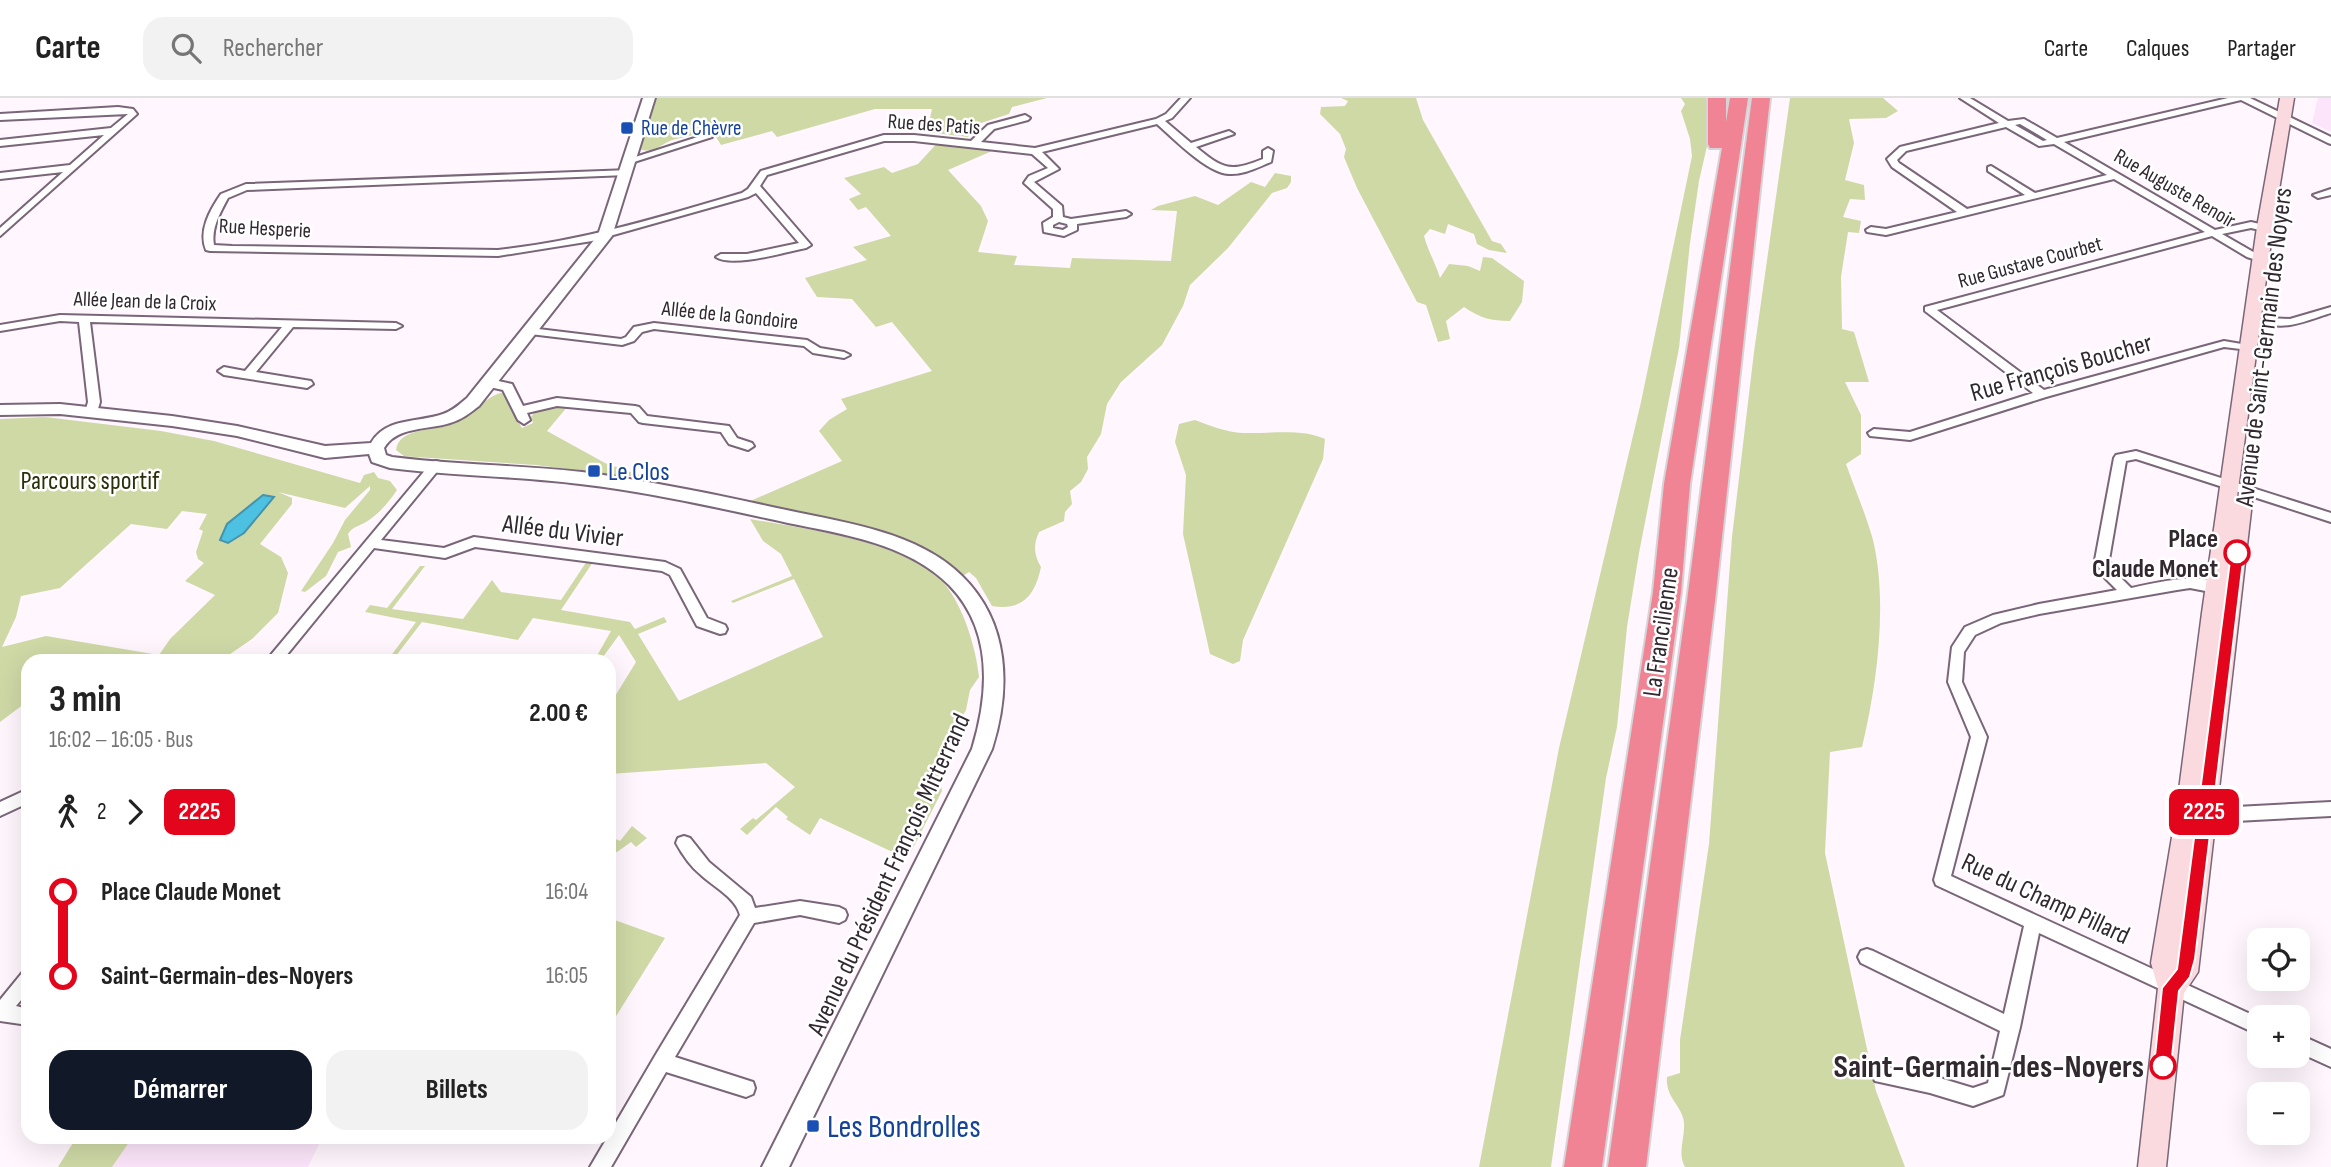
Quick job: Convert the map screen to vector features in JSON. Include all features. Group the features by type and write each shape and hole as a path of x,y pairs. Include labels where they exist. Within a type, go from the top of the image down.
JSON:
{"highway":[{"path":"1717,98 1715,186 1724,201"},
{"name":"La Francilienne","path":"1583,1167 1667,592 1677,484 1739,98"},
{"name":"La Francilienne","path":"1627,1167 1699,613 1760,98"},
{"path":"1753,156 1766,150 1774,98"}],"main road":[{"name":"Avenue de Saint-Germain des Noyers","path":"2197,804 2255,348 2290,127 2285,120 2287,98"},
{"name":"Avenue de Saint-Germain des Noyers","path":"2255,348 2268,321 2268,261"},
{"name":"Avenue de Saint-Germain des Noyers","path":"2152,1167 2171,988 2185,972 2216,588 2237,486"}],"street":[{"path":"0,410 48,408 90,411 219,428 325,452 376,448 379,441 397,429 454,415 473,402 605,236 649,98"},
{"name":"Rue des Patis","path":"605,236 745,195 755,187 761,175 771,170 884,138 914,138 1035,152 1159,121 1169,116 1186,98"},
{"path":"1964,98 2007,124"},
{"path":"2057,141 2241,98 2331,141"},
{"path":"0,117 130,111 133,114 130,120 1,231"},
{"path":"973,145 991,127 1025,118"},
{"path":"1159,121 1220,170 1241,170 1268,160 1268,151"},
{"name":"Rue Auguste Renoir","path":"2007,124 2021,121 2213,233 2268,261"},
{"path":"1964,212 1895,164 1892,159 1903,149 2007,124"},
{"path":"0,144 115,131"},
{"path":"1191,146 1229,134"},
{"path":"629,166 707,138"},
{"path":"1035,152 1054,169 1032,178 1029,183 1058,208 1058,219 1072,222 1126,214"},
{"name":"Rue Hesperie","path":"605,236 498,253 232,249 210,248 207,242 213,219 225,196 246,187 629,166"},
{"path":"0,176 71,168"},
{"path":"1992,169 2033,195"},
{"path":"1871,230 1886,232 2115,176"},
{"path":"721,257 747,257 806,245 755,187"},
{"path":"2318,195 2331,192"},
{"name":"Rue Gustave Courbet","path":"2042,394 1929,309 2213,233 2251,225 2272,229"},
{"path":"2268,321 2291,322 2331,310"},
{"name":"Allée Jean de la Croix","path":"0,328 46,319 396,326"},
{"path":"84,319 94,402 90,411"},
{"path":"248,374 290,324"},
{"name":"Allée de la Gondoire","path":"530,331 622,341 630,339 638,329 654,326 807,343 817,351 844,355"},
{"name":"Rue François Boucher","path":"1874,433 1910,436 2042,394 2224,344 2255,348"},
{"path":"224,371 307,384"},
{"path":"489,383 508,387 521,415 558,402 635,410 643,419 725,429 733,441 748,446"},
{"name":"Avenue du Président François Mitterrand","path":"376,448 376,455 383,460 554,475 652,488 868,535 901,547 947,574 963,589 982,621 992,646 996,673 992,719 982,749 775,1167"},
{"path":"2128,594 2110,575 2102,560 2120,458 2136,456 2331,518"},
{"path":"279,654 436,466"},
{"name":"Allée du Vivier","path":"370,542 445,553 474,542 665,567 675,572 702,622 720,629"},
{"name":"Rue du Champ Pillard","path":"2216,588 2190,583 1998,620 1970,631 1957,651 1955,682 1979,737 1942,880 2136,967 2171,988 2247,1022"},
{"path":"0,809 21,799"},
{"path":"2197,804 2236,814 2331,809"},
{"path":"616,1139 749,916 745,902 703,867 684,843"},
{"path":"749,916 800,908 839,915"},
{"path":"1881,1075 1930,1084 1973,1097 1996,1090 2033,923"},
{"path":"1867,957 2011,1027"},
{"path":"1,1013 21,988"},
{"path":"1,1013 21,1016"},
{"path":"2310,1048 2331,1058"},
{"path":"661,1062 746,1088"},
{"path":"600,1167 613,1144"}],"shaded area":[{"path":"2318,98 2331,98 2331,132 2312,123"},
{"path":"128,1144 319,1144 308,1167 112,1167"}],"green space":[{"path":"657,98 1047,98 1012,107 1009,114 978,124 968,137 927,132 932,109 875,109 777,137 772,131 721,145 716,137 706,132 672,140 652,150 639,149"},
{"path":"1341,98 1416,98 1423,120 1492,241 1501,244 1507,253 1489,250 1477,244 1474,234 1448,224 1445,234 1430,229 1424,236 1440,278 1449,264 1468,266 1480,271 1483,257 1492,258 1524,281 1522,302 1510,321 1486,318 1464,307 1446,321 1450,339 1438,342 1426,305 1417,302 1357,188 1344,157 1346,149 1340,134 1320,114 1321,107 1345,106 1348,101"},
{"path":"1681,98 1709,98 1710,133 1699,181 1690,243 1679,348 1627,627 1617,727 1606,778 1551,1167 1479,1167 1559,748 1641,402 1692,156 1681,111 1685,104"},
{"path":"1790,98 1883,98 1898,111 1886,118 1849,119 1854,143 1845,180 1864,185 1865,200 1850,199 1843,217 1861,221 1859,233 1848,232 1841,277 1842,329 1854,332 1869,382 1845,382 1861,415 1861,454 1846,464 1873,540 1880,590 1880,617 1876,671 1862,747 1830,752 1825,853 1876,1091 1905,1167 1685,1167 1682,1156 1683,1117 1667,1084 1667,1077 1680,1073 1680,1040 1709,844 1732,537 1754,352"},
{"path":"940,140 999,148 948,170 981,206 988,221 978,252 1017,256 1014,265 1070,268 1072,258 1171,261 1177,211 1151,210 1195,196 1218,205 1251,182 1265,187 1275,173 1291,176 1287,188 1272,193 1228,248 1190,285 1183,306 1162,345 1121,382 1107,404 1101,434 1087,457 1088,469 1081,482 1070,491 1072,504 1065,512 1064,521 1039,532 1035,550 1041,567 1035,586 1026,599 1011,606 992,606 976,578 969,572 956,580 901,547 739,506 842,461 819,431 829,420 847,409 841,399 932,371 892,322 876,327 852,299 817,297 805,278 867,260 853,247 891,236 866,207 858,210 849,199 861,194 844,178 884,167 892,173 918,164"},
{"path":"502,393 522,428 533,423 531,417 538,409 552,405 568,406 547,431 605,463 642,476 404,456 396,450 404,437 452,424"},
{"name":"Parcours sportif","path":"45,417 161,431 214,441 360,483 364,475 374,472 378,478 390,481 397,490 375,515 350,531 348,534 351,547 338,552 326,576 305,592 301,591 345,520 370,490 370,486 345,508 278,492 292,498 292,504 260,544 281,557 288,573 278,613 252,639 230,654 160,654 170,639 215,595 185,581 204,563 198,559 196,552 203,531 199,529 207,514 182,511 167,529 131,524 60,588 21,596 16,617 2,647 46,636 153,654 21,654 21,706 0,722 0,419"},
{"path":"1195,420 1237,432 1296,433 1325,439 1323,459 1243,640 1240,661 1233,664 1210,654 1183,534 1186,475 1175,442 1179,424"},
{"path":"750,519 823,532 875,545 921,565 939,578 961,611 975,652 979,677 970,690 966,710 949,740 939,775 942,791 911,852 901,856 820,818 810,835 786,819 788,817 776,807 747,835 740,829 753,818 756,820 795,787 766,763 616,774 616,695 636,662 619,635 605,654 598,654 611,631 533,618 518,640 422,622 397,654 392,654 416,622 365,612 370,605 387,608 420,566 425,566 392,609 463,619 492,580 501,592 561,600 587,561 593,562 561,610 630,622 635,629 664,617 667,622 638,634 679,701 823,637 794,579 733,603 731,601 792,576 781,554 763,541"},
{"path":"632,826 647,838 636,847 631,842 616,852 616,839 620,841"},
{"path":"616,920 665,938 616,1016"},
{"path":"72,1144 128,1144 112,1167 58,1167"}],"water":[{"path":"263,495 274,497 244,533 228,543 220,540 227,524"}],"bus line":[{"name":"2225","path":"2163,1066 2171,988 2185,972 2237,553"}],"place":[{"name":"Rue de Chèvre","path":"627,128"},
{"name":"Le Clos","path":"594,471"},
{"name":"Place Claude Monet","path":"2237,553"},
{"name":"Saint-Germain-des-Noyers","path":"2163,1066"},
{"name":"Les Bondrolles","path":"813,1126"}]}
